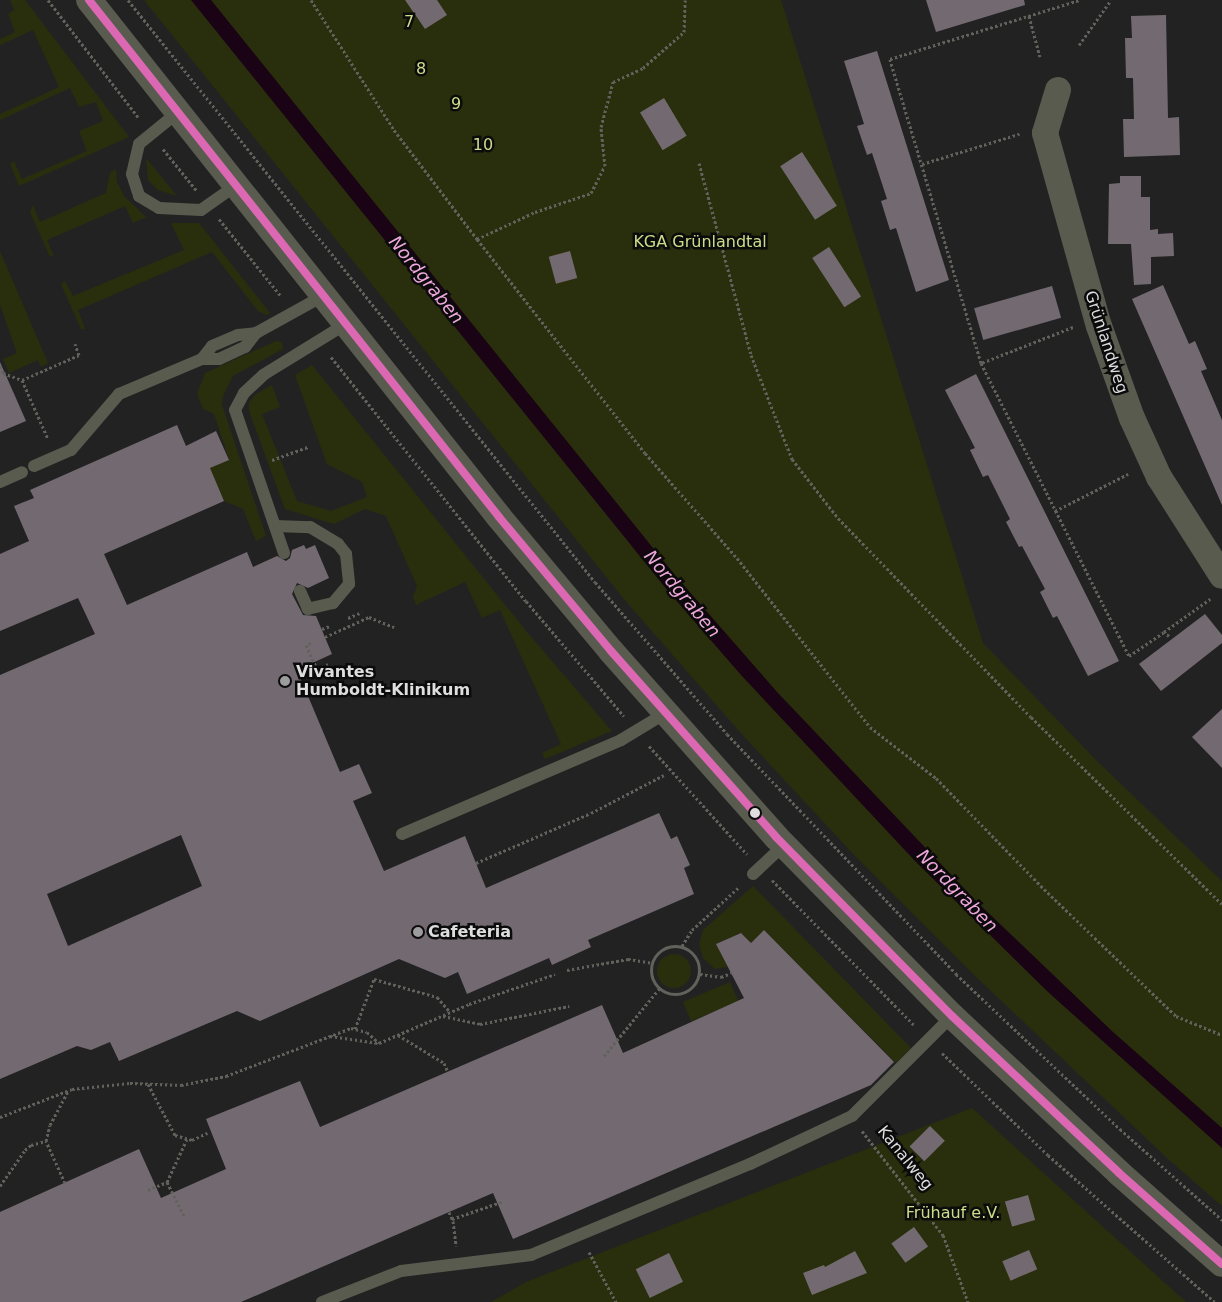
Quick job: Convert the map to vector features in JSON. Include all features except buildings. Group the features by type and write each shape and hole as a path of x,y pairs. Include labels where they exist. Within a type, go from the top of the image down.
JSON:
{"street":[{"path":"89,0 499,517 666,713 784,845 952,1016 1057,1116 1222,1264"},
{"name":"Grünlandweg","path":"1058,90 1045,133 1099,326 1132,418 1159,477 1220,585"}],"lane":[{"path":"177,113 139,144 132,174 139,196 159,208 201,210 235,186"},
{"path":"34,466 71,450 119,394 202,359 212,346 238,334 256,333 323,296"},
{"path":"284,553 236,410 244,393 264,375 346,324"},
{"path":"0,482 22,472"},
{"path":"275,526 310,527 338,544 346,554 349,584 333,603 308,609 300,591"},
{"path":"402,834 621,740 666,713"},
{"path":"753,874 784,845"},
{"path":"322,1302 401,1271 531,1255 652,1207 852,1116 917,1054 952,1016"}],"path":[{"path":"128,0 595,582 722,727 803,816 956,974 1120,1129 1222,1220"},
{"path":"311,0 394,130 477,239 644,453 737,558 870,727 936,778 1044,889 1176,1016 1222,1035"},
{"path":"477,239 535,212 591,193 605,166 601,127 613,82 643,68 684,32 685,0"},
{"path":"1080,0 890,59 981,362 1130,656 1164,632 1220,585"},
{"path":"1079,45 1111,0"},
{"path":"1029,16 1040,57"},
{"path":"922,164 1027,132"},
{"path":"699,163 750,354 792,459 858,540 1031,717 1222,904"},
{"path":"981,362 1076,326"},
{"path":"0,366 3,373 22,380 79,355 75,344"},
{"path":"22,380 56,457"},
{"path":"279,458 308,447"},
{"path":"1055,511 1134,471"},
{"path":"325,637 369,617 394,627"},
{"path":"1164,632 1168,636"},
{"path":"311,643 306,645 316,669 328,664"},
{"path":"476,863 591,813 664,775"},
{"path":"682,946 698,960 700,974 695,986 685,993 672,995 659,989 653,980 652,963 662,949 682,946 692,930 753,874"},
{"path":"567,970 628,958 652,963"},
{"path":"700,974 721,977 731,973"},
{"path":"329,1036 378,1043 450,1012 556,974"},
{"path":"355,1029 374,979 437,997 450,1012"},
{"path":"604,1056 659,989"},
{"path":"442,1016 480,1024 569,1006"},
{"path":"0,1117 68,1091 130,1083 181,1085 226,1076 329,1036 355,1029 367,1032 378,1043"},
{"path":"398,1035 444,1063 448,1072"},
{"path":"148,1084 175,1135 188,1139 208,1134"},
{"path":"65,1183 46,1141 50,1125 68,1091"},
{"name":"Kanalweg","path":"852,1116 943,1235 968,1302"},
{"path":"148,1190 167,1182 188,1139"},
{"path":"0,1186 25,1150 31,1145 46,1141"},
{"path":"167,1182 185,1218"},
{"path":"449,1212 453,1220 504,1201"},
{"path":"593,1261 616,1302"}],"green space":[{"path":"10,0 25,0 129,137 19,186 10,164 14,161 22,179 87,151 79,131 103,121 96,102 79,107 70,88 0,120 0,114 59,87 33,30 0,45 0,39 15,32 8,14 14,10"},
{"path":"144,0 781,0 983,643 1097,761 1222,881 1222,1206 1167,1158 972,973 855,856 739,731 623,598"},
{"path":"146,158 177,196 158,190 148,180"},
{"path":"116,169 117,182 124,196 146,217 133,223 125,206 47,240 54,257 49,255 30,212 33,205 40,222 106,193 110,173"},
{"path":"171,223 199,223 270,313 266,315 258,311 212,252 78,310 85,329 81,329 61,284 65,281 73,296 184,250"},
{"path":"0,251 48,363 41,367 38,360 9,373 3,359 17,353 0,305"},
{"path":"276,341 282,342 283,349 233,376 223,396 222,405 266,536 256,541 243,509 224,501 207,462 212,460 215,466 229,459 214,414 203,409 197,394 205,373"},
{"path":"312,365 527,632 612,731 545,759 542,753 561,744 500,610 482,618 465,582 416,605 413,597 417,586 386,516 365,509 334,524 285,509 249,411 249,402 256,394 272,385 280,407 262,414 297,501 331,511 367,497 362,482 327,464 295,375"},
{"path":"753,886 911,1048 896,1063 764,930 751,943 741,933 717,943 728,967 715,969 703,958 699,944 703,930"},
{"path":"674,954 686,959 691,971 686,983 674,988 662,983 657,971 662,959"},
{"path":"730,982 738,1001 691,1021 683,1002"},
{"name":"Frühauf e.V.","path":"972,1108 1186,1302 491,1302 526,1282"}],"water":[{"name":"Nordgraben","path":"191,0 211,0 674,574 778,693 978,903 1113,1032 1222,1128 1222,1148 1048,992 916,862 741,675 668,591"}],"transit line":[{"path":"89,0 499,517 611,651 776,837 952,1016 1119,1173 1222,1264"}],"place":[{"name":"Vivantes Humboldt-Klinikum","path":"285,681"},
{"name":"Cafeteria","path":"418,932"}],"park label":[{"name":"7","path":"409,22"},
{"name":"8","path":"421,69"},
{"name":"9","path":"456,104"},
{"name":"10","path":"483,145"},
{"name":"KGA Grünlandtal","path":"700,242"}]}
